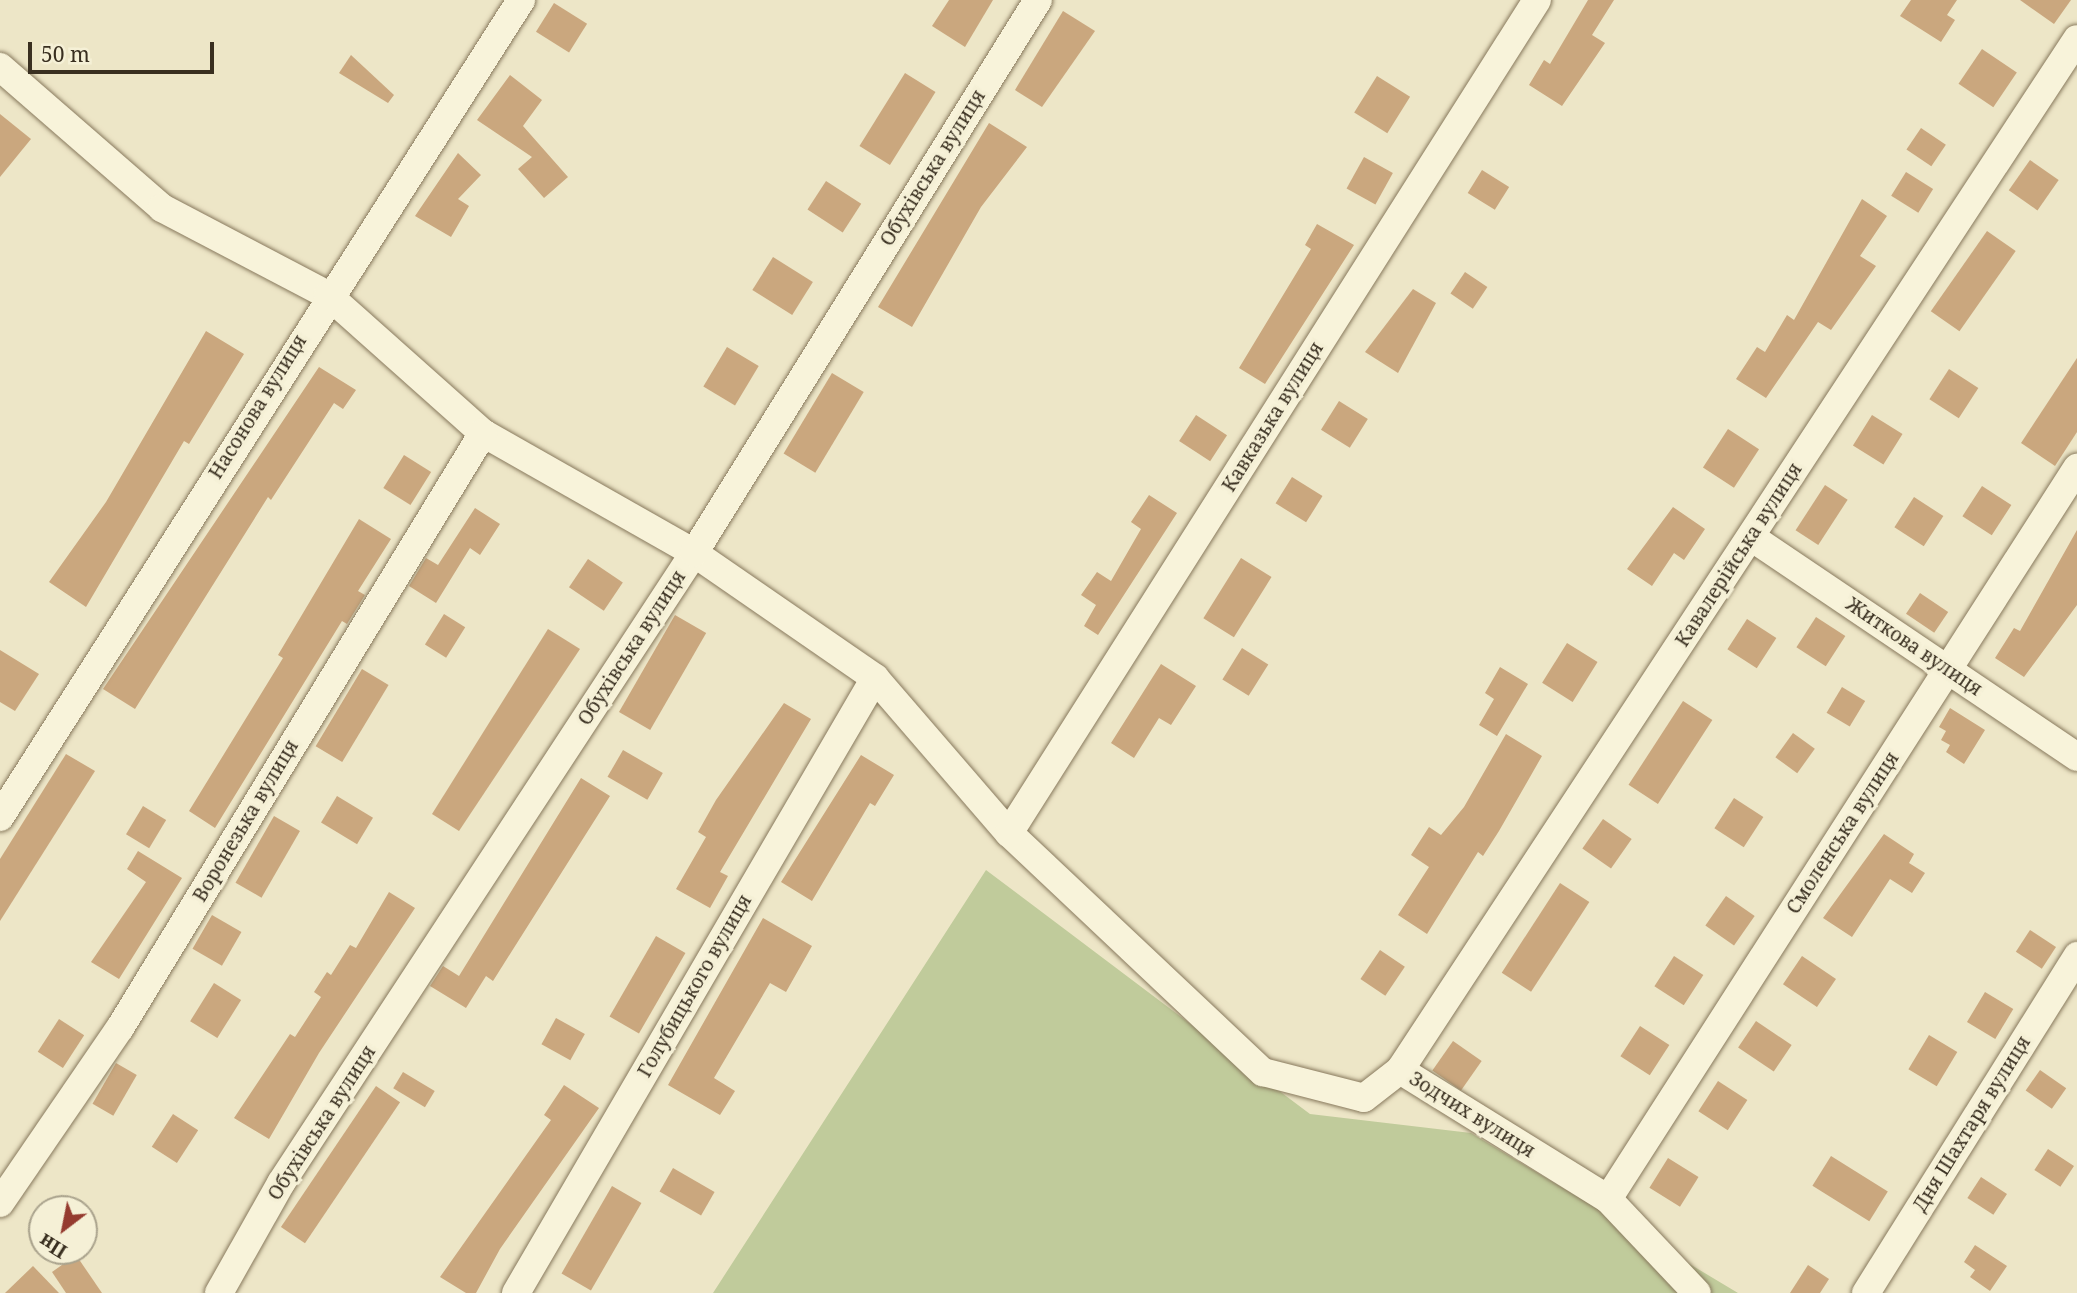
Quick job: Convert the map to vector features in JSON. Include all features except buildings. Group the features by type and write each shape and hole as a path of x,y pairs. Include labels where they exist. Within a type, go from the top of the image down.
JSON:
{"street":[{"name":"Насонова вулиця","path":"0,817 328,295 521,0"},
{"name":"Обухівська вулиця","path":"219,1293 281,1184 694,553 1038,0"},
{"name":"Кавказька вулиця","path":"1009,833 1537,0"},
{"name":"Кавалерійська вулиця","path":"1400,1070 2077,39"},
{"path":"0,67 162,208 328,295 483,433 694,553 874,678 1009,833"},
{"name":"Воронезька вулиця","path":"0,1203 120,1028 483,433"},
{"name":"Смоленська вулиця","path":"1608,1199 2077,468"},
{"name":"Житкова вулиця","path":"1751,537 2077,757"},
{"name":"Голубицького вулиця","path":"516,1293 874,678"},
{"name":"Зодчих вулиця","path":"1009,833 1263,1072 1364,1098 1400,1070 1608,1199 1697,1293"},
{"name":"Дня Шахтаря вулиця","path":"1866,1293 2077,956"}],"green space":[{"path":"986,870 1310,1114 1471,1133 1738,1293 713,1293"}]}
